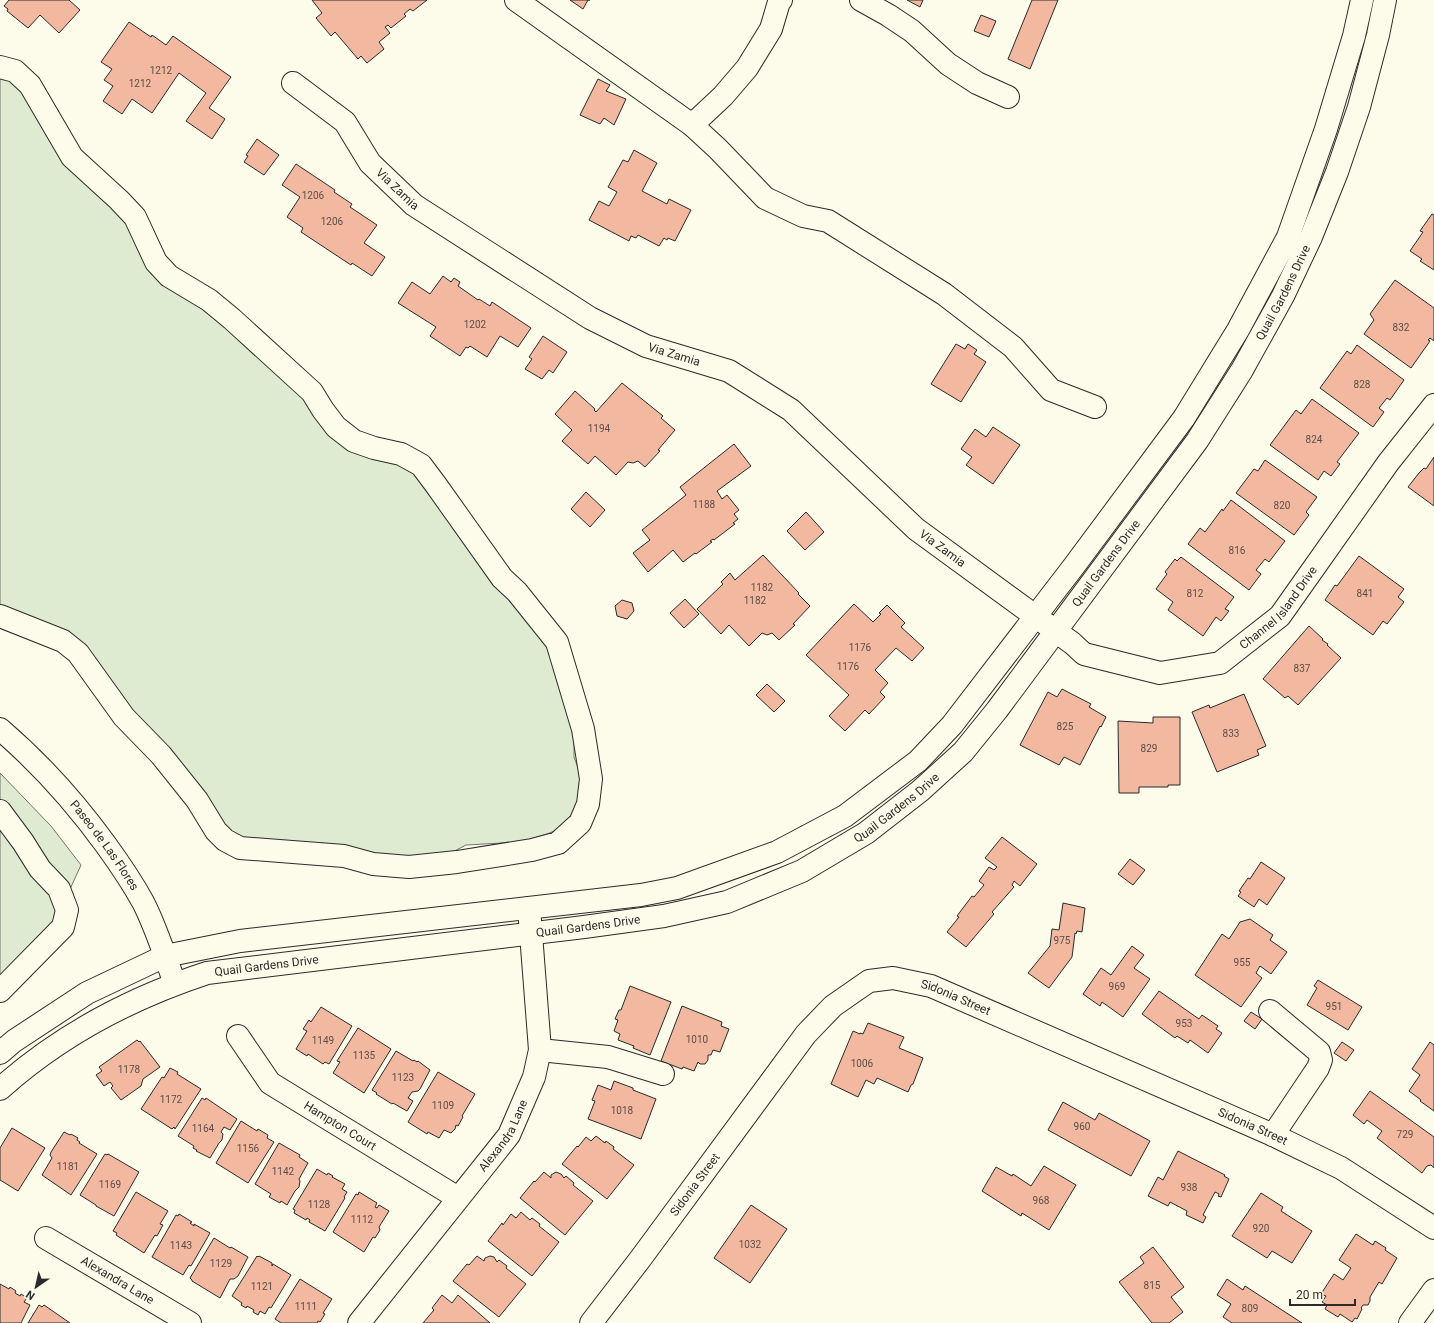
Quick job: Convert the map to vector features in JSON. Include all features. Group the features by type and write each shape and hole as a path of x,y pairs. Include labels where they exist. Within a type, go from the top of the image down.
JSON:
{"street":[{"path":"516,0 692,125 718,149 765,198 803,216 828,221 944,294 1013,347 1051,390 1094,407"},
{"path":"692,125 723,96 747,68 771,29 779,2 781,0"},
{"path":"861,0 888,15 912,31 948,64 977,83 1008,96"},
{"name":"Quail Gardens Drive","path":"0,1053 14,1041 87,993 165,956 240,941 641,895 677,888 777,852 845,816 918,761 952,725 1079,560 1184,418 1238,330 1290,230 1329,122 1354,36 1362,0"},
{"name":"Quail Gardens Drive","path":"0,1089 22,1069 63,1041 107,1015 175,984 207,973 531,934 664,916 727,902 802,871 866,833 920,791 957,757 998,710 1197,440 1242,370 1283,296 1311,237 1338,172 1359,107 1378,35 1385,0"},
{"path":"0,67 15,70 30,85 72,157 120,200 135,217 156,262 169,276 209,300 232,319 312,392 323,410 336,426 354,441 374,448 401,454 421,465 502,578 517,592 556,642 583,729 591,780 588,804 580,823 558,843 532,850 457,862 408,867 373,864 344,856 240,848 225,840 216,831 197,800 161,756 124,717 78,653 62,641 0,616"},
{"name":"Via Zamia","path":"293,83 345,122 370,163 414,205 590,318 646,346 729,371 791,410 916,529 1055,631"},
{"name":"Channel Island Drive","path":"1055,631 1084,654 1160,673 1220,663 1280,616 1388,463 1434,405"},
{"name":"Paseo de Las Flores","path":"0,729 54,780 90,822 120,864 143,902 175,984"},
{"path":"0,811 23,842 40,869 59,889 67,910 63,927 0,991"},
{"name":"Alexandra Lane","path":"359,1323 509,1135 534,1077 540,1050 529,908"},
{"name":"Sidonia Street","path":"591,1323 641,1258 806,1034 833,1006 869,981 893,978 931,986 1273,1135 1341,1168 1434,1228"},
{"path":"1270,1011 1319,1052 1321,1060 1318,1068 1273,1135"},
{"name":"Hampton Court","path":"238,1036 270,1083 458,1198"},
{"path":"540,1050 608,1057 664,1074"},
{"name":"Alexandra Lane","path":"46,1238 190,1323"},
{"path":"1410,1323 1434,1290"}],"green space":[{"path":"0,72 8,72 202,302 280,371 322,421 414,469 499,588 551,651 574,731 574,757 581,776 582,787 574,815 564,827 520,842 466,845 437,860 346,851 323,843 312,845 251,844 232,835 189,772 154,740 86,651 0,609"},
{"path":"0,773 51,826 81,865 59,916 0,983"}],"building":[{"path":"9,0 69,0 80,10 59,33 40,15 28,28 7,11 8,9 4,6"},
{"path":"312,0 427,0 413,11 410,9 404,14 406,16 391,28 388,25 385,27 390,33 379,42 384,49 367,63 361,56 358,59 335,32 331,36 316,18 322,13"},
{"path":"570,0 588,0 583,9"},
{"path":"907,0 923,0 920,7"},
{"path":"1032,0 1058,0 1030,69 1008,59"},
{"path":"981,15 996,21 989,37 974,31"},
{"path":"129,22 166,45 173,36 231,77 209,108 225,119 212,139 186,121 206,93 179,73 152,113 132,99 122,114 103,101 113,86 104,80 112,69 101,62"},
{"path":"598,79 610,85 606,91 626,99 614,125 604,118 600,124 580,115"},
{"path":"257,139 279,155 264,175 244,162 248,156 246,155"},
{"path":"634,150 657,163 642,191 667,204 669,199 691,210 675,241 664,238 659,246 638,235 636,238 631,236 629,241 589,220 599,201 609,206 617,192 608,187 623,160 628,162"},
{"path":"296,164 335,190 334,192 352,204 350,207 377,225 364,243 385,257 372,276 352,263 351,265 301,232 303,228 287,217 300,197 282,185"},
{"path":"1432,214 1434,215 1434,270 1420,261 1422,259 1410,251 1423,232 1420,231"},
{"path":"443,276 451,282 454,278 460,282 458,286 478,300 479,299 490,306 492,302 531,328 518,347 500,336 487,357 470,346 468,348 466,347 460,356 430,336 436,327 398,303 412,282 430,294"},
{"path":"1395,280 1434,308 1434,341 1430,338 1428,340 1430,341 1411,368 1364,334 1374,320 1370,314"},
{"path":"543,336 567,352 553,373 549,370 542,379 525,369 532,359 529,357"},
{"path":"956,344 965,349 968,344 977,350 974,354 986,362 961,402 931,384"},
{"path":"1357,345 1404,380 1390,400 1387,398 1379,408 1384,412 1373,427 1320,388 1347,351 1351,354"},
{"path":"622,383 663,416 661,418 675,430 658,450 660,451 645,467 638,461 633,463 628,462 616,475 595,456 588,464 562,441 572,430 555,414 575,391 595,409 594,410 596,412"},
{"path":"1312,399 1359,433 1337,462 1340,464 1331,476 1324,471 1318,480 1270,445 1296,410 1301,414"},
{"path":"993,427 1020,445 993,484 966,465 972,457 961,449 975,429 986,437"},
{"path":"734,444 751,466 717,491 722,499 727,495 739,510 734,514 738,519 733,523 735,524 714,540 713,539 710,541 712,542 696,554 695,553 683,562 673,550 648,572 633,553 650,540 642,530 686,495 680,487"},
{"path":"1434,457 1434,506 1408,487 1424,468 1426,469"},
{"path":"1265,460 1317,497 1306,512 1309,515 1294,535 1236,493 1254,469 1258,471"},
{"path":"586,492 605,510 590,527 571,509"},
{"path":"1231,500 1285,541 1269,562 1265,559 1256,570 1261,574 1249,590 1188,544 1200,528 1205,532 1222,509 1223,511"},
{"path":"806,512 824,532 805,550 787,531"},
{"path":"763,555 810,606 793,624 795,625 779,640 772,633 767,635 762,633 749,646 729,625 721,634 697,609 723,584 721,582 730,573 735,580"},
{"path":"1359,556 1404,589 1398,597 1404,602 1387,624 1383,621 1373,635 1325,600 1335,585 1337,586"},
{"path":"1181,557 1234,597 1225,609 1229,611 1221,621 1216,617 1203,636 1168,610 1173,602 1156,589 1167,574 1165,572 1175,559 1177,561"},
{"path":"685,599 699,614 684,628 670,613"},
{"path":"622,600 632,603 634,611 627,619 617,616 615,606"},
{"path":"854,604 873,622 887,605 905,623 901,627 924,648 912,661 896,648 875,670 888,683 880,692 885,697 869,714 865,710 845,731 829,716 849,695 806,655"},
{"path":"1309,626 1341,658 1298,705 1288,696 1285,698 1263,679"},
{"path":"767,684 785,701 774,712 756,695"},
{"path":"1062,689 1091,704 1089,707 1106,717 1080,765 1064,757 1059,765 1020,745 1048,692 1057,697"},
{"path":"1244,694 1266,746 1257,750 1259,755 1217,772 1192,712 1209,705 1210,708"},
{"path":"1153,717 1180,717 1180,785 1168,785 1168,787 1139,787 1139,793 1119,793 1118,721 1153,723"},
{"path":"1002,837 1037,864 1020,886 1014,881 1012,885 1014,887 992,912 994,914 966,947 947,932 959,917 957,916 972,896 974,897 984,885 979,881 989,867 994,870 997,867 985,858"},
{"path":"1130,859 1145,870 1133,885 1118,874"},
{"path":"1261,862 1285,878 1267,905 1259,899 1254,907 1238,896 1241,892 1239,891 1248,878 1250,879"},
{"path":"1063,903 1085,908 1082,932 1077,931 1076,934 1075,933 1072,957 1049,988 1028,973 1050,946 1052,929 1059,930"},
{"path":"1250,919 1273,935 1270,940 1287,952 1271,974 1260,966 1256,973 1262,978 1241,1007 1195,975 1222,934 1229,939 1240,922"},
{"path":"1132,946 1144,955 1134,968 1150,979 1123,1017 1102,1002 1100,1006 1083,994 1101,968 1111,975"},
{"path":"1318,980 1362,1007 1348,1030 1307,1005 1317,988 1314,986"},
{"path":"630,986 671,1002 650,1055 633,1048 634,1046 618,1040 620,1034 614,1031 618,1020 615,1019 619,1010 621,1010"},
{"path":"1159,991 1199,1019 1202,1015 1218,1026 1216,1029 1222,1033 1208,1053 1190,1040 1188,1043 1177,1036 1175,1038 1142,1014"},
{"path":"682,1006 722,1022 721,1026 729,1029 720,1052 713,1050 711,1055 708,1055 708,1060 705,1064 700,1064 698,1062 694,1071 683,1067 682,1069 661,1061"},
{"path":"321,1007 352,1026 329,1064 325,1062 323,1064 308,1054 307,1056 296,1049 307,1031 303,1029 309,1020 311,1022"},
{"path":"1251,1012 1262,1019 1255,1029 1244,1021"},
{"path":"868,1023 904,1037 899,1048 923,1058 913,1084 908,1092 877,1078 874,1084 866,1080 858,1097 831,1084 853,1031 863,1034"},
{"path":"358,1028 391,1049 364,1093 333,1073 340,1062 337,1061"},
{"path":"137,1040 139,1042 140,1041 160,1067 143,1079 141,1086 121,1100 111,1088 113,1086 110,1082 104,1086 96,1075 102,1071 99,1067"},
{"path":"1342,1042 1354,1050 1346,1061 1334,1053"},
{"path":"1430,1042 1434,1045 1434,1111 1409,1091 1420,1075 1412,1069"},
{"path":"396,1051 413,1061 418,1061 430,1070 420,1089 412,1092 408,1098 413,1101 407,1111 393,1103 392,1104 372,1090"},
{"path":"170,1068 201,1089 175,1129 174,1127 172,1129 141,1109 162,1077 164,1078"},
{"path":"438,1072 475,1094 458,1126 456,1125 455,1129 451,1133 444,1130 439,1138 428,1132 427,1134 408,1122"},
{"path":"614,1081 656,1099 641,1139 588,1119 595,1101 592,1100 598,1085 611,1090"},
{"path":"1370,1091 1434,1137 1434,1168 1431,1165 1427,1166 1422,1173 1377,1138 1382,1131 1367,1120 1364,1124 1353,1115"},
{"path":"202,1098 205,1100 206,1098 237,1119 230,1130 224,1127 221,1132 223,1134 222,1140 210,1158 196,1151 197,1150 193,1148 194,1146 178,1136"},
{"path":"1063,1102 1095,1120 1099,1113 1150,1141 1131,1176 1048,1130"},
{"path":"241,1121 257,1131 258,1129 268,1135 267,1138 274,1142 248,1183 216,1163"},
{"path":"12,1128 45,1148 18,1191 0,1180 0,1148"},
{"path":"64,1132 78,1138 77,1140 80,1142 79,1143 97,1154 71,1195 42,1175 52,1158 50,1155 51,1152"},
{"path":"596,1136 605,1143 606,1141 614,1147 613,1149 634,1165 607,1199 562,1164 586,1137 591,1141"},
{"path":"279,1143 300,1155 299,1157 308,1163 299,1179 299,1187 287,1205 281,1201 280,1203 269,1197 271,1194 255,1184"},
{"path":"1178,1151 1225,1175 1224,1176 1229,1179 1221,1197 1215,1192 1203,1215 1206,1217 1203,1223 1186,1215 1187,1211 1170,1202 1168,1206 1148,1196 1158,1177 1163,1180"},
{"path":"105,1154 108,1154 139,1172 114,1216 80,1195"},
{"path":"1044,1166 1076,1185 1049,1230 1022,1213 1021,1216 982,1191 996,1167 1012,1176 1013,1174 1031,1186"},
{"path":"317,1169 327,1175 328,1173 345,1184 342,1189 347,1192 344,1197 345,1198 325,1231 309,1222 310,1220 307,1218 306,1220 294,1213 295,1210 293,1209"},
{"path":"544,1172 551,1178 551,1175 556,1172 561,1174 564,1178 566,1176 574,1183 573,1185 593,1201 565,1235 520,1198 534,1181 535,1182"},
{"path":"136,1192 168,1211 160,1224 163,1225 157,1236 155,1235 144,1253 116,1235 117,1233 113,1231"},
{"path":"359,1192 377,1203 375,1207 377,1208 379,1205 389,1211 379,1227 380,1230 375,1238 373,1237 364,1252 333,1232 356,1194 358,1195"},
{"path":"1261,1193 1283,1207 1281,1211 1312,1231 1292,1263 1272,1251 1267,1258 1232,1236"},
{"path":"751,1205 787,1229 750,1283 714,1258"},
{"path":"521,1212 530,1220 532,1218 540,1224 539,1226 559,1242 532,1276 488,1241 511,1214 516,1218"},
{"path":"179,1214 192,1222 190,1223 194,1226 194,1224 210,1233 191,1266 189,1265 183,1275 152,1257 176,1215 178,1216"},
{"path":"1356,1234 1373,1245 1375,1241 1397,1258 1382,1284 1379,1282 1370,1297 1368,1305 1363,1305 1357,1319 1355,1318 1352,1322 1340,1314 1338,1317 1325,1309 1327,1305 1322,1302 1326,1296 1321,1294 1334,1274 1343,1280 1351,1268 1339,1260"},
{"path":"214,1238 248,1257 238,1276 234,1279 230,1279 220,1298 192,1281 190,1278"},
{"path":"1153,1247 1184,1287 1171,1297 1183,1312 1169,1323 1152,1323 1119,1282 1144,1263 1140,1257"},
{"path":"257,1256 272,1263 272,1266 273,1264 291,1275 271,1308 269,1307 265,1314 260,1311 258,1315 253,1312 254,1310 247,1306 246,1308 241,1305 242,1303 232,1296"},
{"path":"477,1256 484,1261 485,1258 490,1256 494,1257 497,1262 499,1260 507,1266 506,1268 526,1284 499,1317 453,1281 467,1264 469,1265"},
{"path":"300,1279 332,1299 323,1313 325,1314 320,1322 281,1323 275,1319"},
{"path":"1227,1279 1243,1290 1245,1286 1302,1323 1232,1323 1223,1317 1231,1304 1217,1295"},
{"path":"0,1284 9,1289 10,1287 16,1291 15,1293 20,1296 21,1294 27,1298 24,1302 30,1305 21,1323 0,1323"},
{"path":"442,1295 452,1303 458,1295 490,1323 423,1323 434,1310 432,1308"},
{"path":"39,1305 42,1307 44,1305 70,1323 28,1323"}]}
